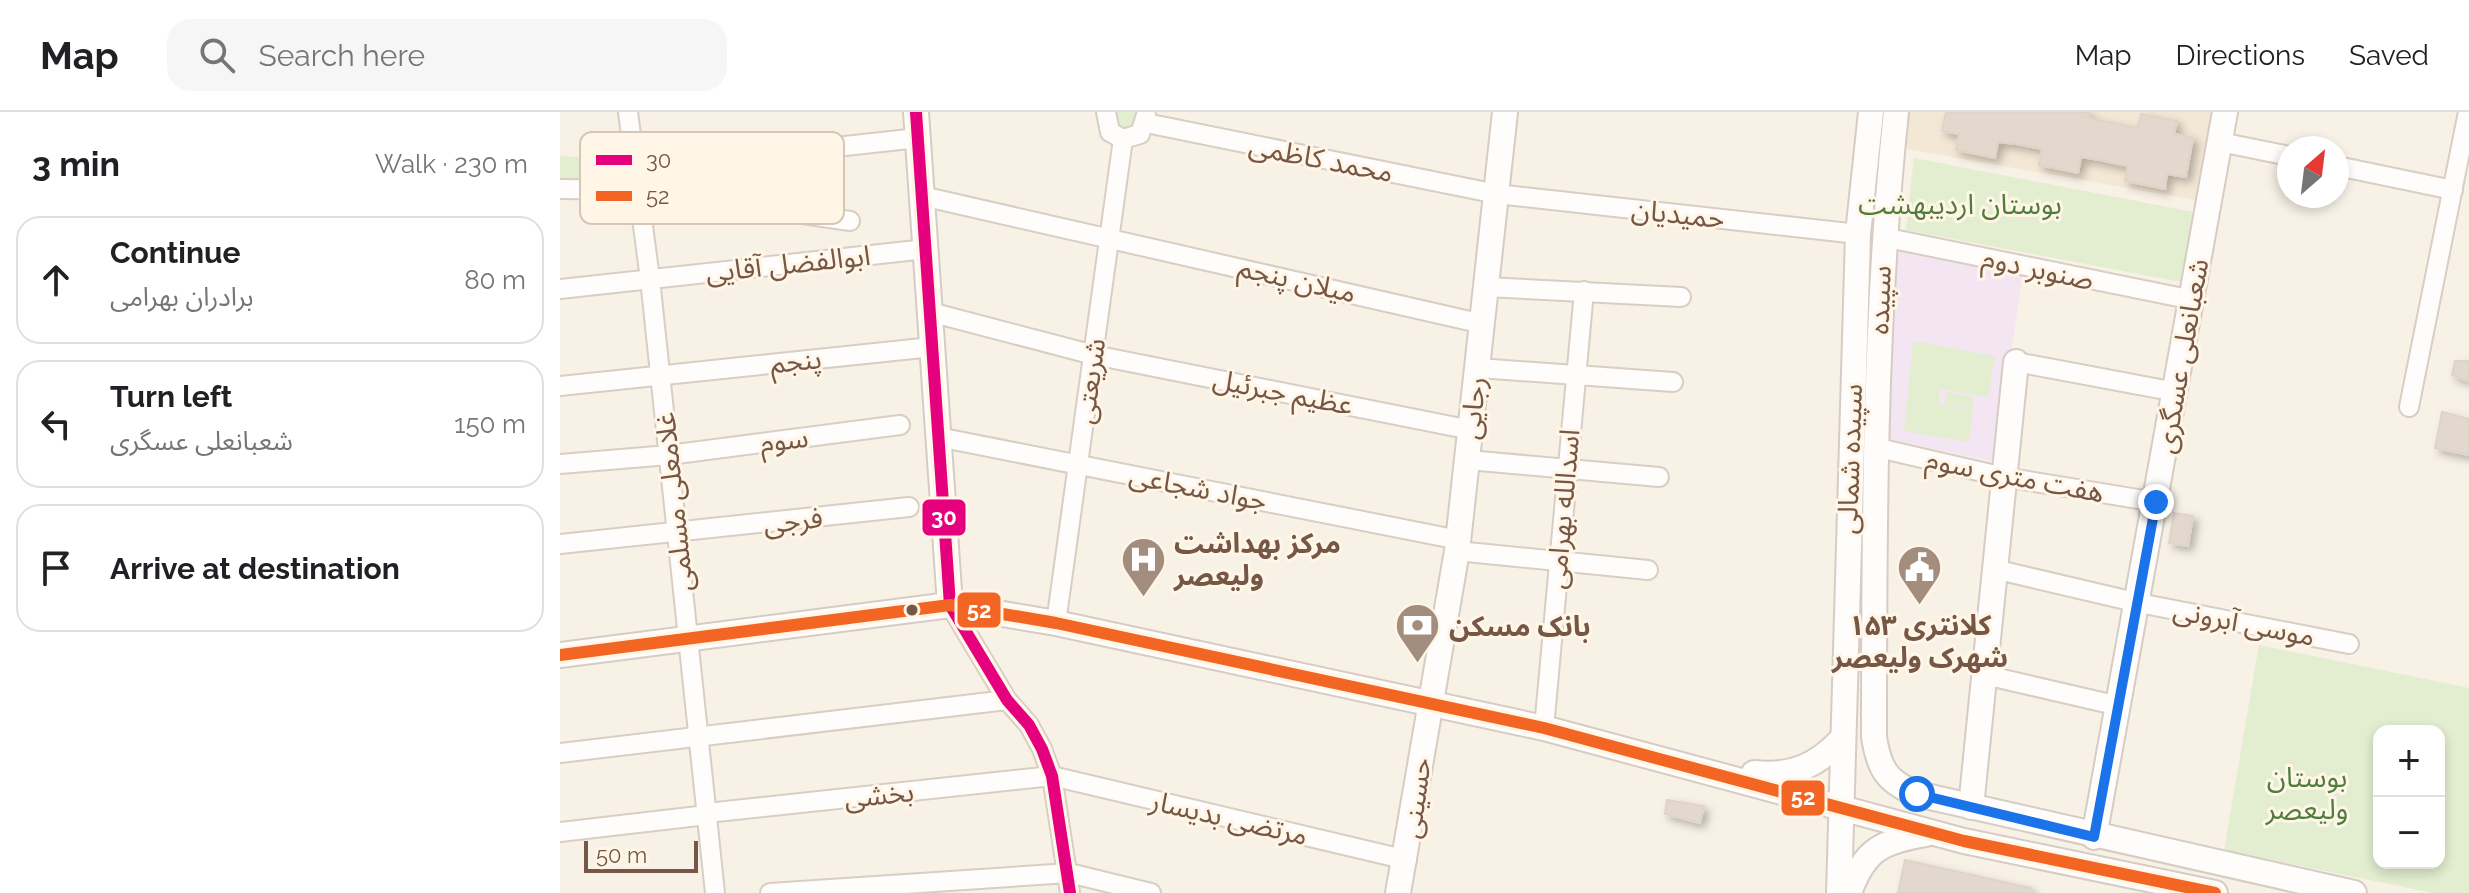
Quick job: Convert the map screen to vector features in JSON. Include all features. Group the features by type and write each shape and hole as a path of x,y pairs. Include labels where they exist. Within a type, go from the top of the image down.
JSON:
{"main road":[{"path":"916,112 950,605"},
{"name":"رجایی","path":"1429,703 1458,546 1505,112"},
{"name":"سپیده شمالی","path":"1839,893 1849,505 1867,335 1858,234 1871,112"},
{"name":"سپیده","path":"1896,112 1883,237 1867,335 1874,447 1874,737 1884,775 1899,787 1966,806"},
{"name":"شعبانعلی عسگری","path":"2094,837 2139,603 2225,112"},
{"path":"1966,806 1985,675 2016,362"},
{"path":"1849,505 1874,507"},
{"path":"560,655 950,605 1056,623 1544,728 1940,835 2215,893"},
{"name":"حسینی","path":"1398,893 1407,860 1429,703"},
{"path":"1700,768 1779,776 1806,769 1828,755 1843,738"},
{"path":"1940,835 1934,820 1966,806 2094,837 2345,890 2379,893"},
{"path":"1849,893 1857,870 1877,848 1940,835"}],"street":[{"name":"غلامعلی مسلمی","path":"628,112 630,132"},
{"path":"1105,112 1110,132 1123,139 1140,134 1145,118"},
{"path":"1864,112 1871,112"},
{"path":"2409,407 2468,112"},
{"name":"محمد کاظمی","path":"1145,118 1497,194"},
{"path":"844,146 918,138"},
{"name":"شریعتی","path":"1056,623 1123,139"},
{"path":"2220,142 2277,154"},
{"path":"2349,168 2453,190"},
{"path":"560,189 580,189"},
{"name":"حمیدیان","path":"1497,194 1858,234"},
{"name":"میلان پنجم","path":"922,196 1483,324"},
{"path":"844,220 850,221"},
{"name":"غلامعلی مسلمی","path":"643,224 715,893"},
{"name":"صنوبر دوم","path":"1883,237 2193,300"},
{"name":"ابوالفضل آقایی","path":"650,279 926,249"},
{"path":"560,289 650,279"},
{"path":"1487,287 1681,297"},
{"name":"اسدالله بهرامی","path":"1544,728 1584,291"},
{"name":"عظیم جبرئیل","path":"930,312 1094,355 1471,430"},
{"name":"پنجم","path":"560,386 932,347"},
{"path":"2016,362 2176,392"},
{"path":"1478,368 1673,382"},
{"name":"سوم","path":"560,464 669,455 900,425"},
{"name":"جواد شجاعی","path":"938,437 1458,546 1648,570"},
{"name":"هفت متری سوم","path":"1874,447 2004,477 2156,502"},
{"path":"1468,460 1659,477"},
{"name":"فرجی","path":"560,544 909,507"},
{"name":"موسی آبرونی","path":"1994,569 2139,603 2349,644"},
{"path":"950,605 1007,700 1029,725 1052,776 1070,893"},
{"path":"1985,675 2119,706"},
{"path":"560,753 699,739 1007,700"},
{"name":"بخشی","path":"560,832 1052,776"},
{"name":"مرتضی بدیسار","path":"1052,776 1407,860"},
{"path":"770,893 1069,873 1151,893"}],"shaded area":[{"path":"1905,112 2211,112 2196,200 1901,148"},
{"path":"1904,248 2023,272 1995,462 1889,439 1893,252"}],"green space":[{"path":"1110,112 1142,112 1144,120 1123,137"},
{"path":"560,156 580,157 580,182 560,181"},
{"name":"بوستان اردیبهشت","path":"1914,158 2203,214 2192,284 1906,230"},
{"path":"1913,341 1995,356 1988,397 1917,385 1940,390 1938,404 1973,410 1968,442 1904,431"},
{"path":"1946,392 1974,397 1972,409 1944,404"},
{"name":"بوستان ولیعصر","path":"2259,645 2469,688 2469,893 2432,893 2224,850"}],"building":[{"path":"1946,112 2089,112 2088,118 2138,128 2141,114 2177,121 2174,134 2193,138 2186,177 2167,174 2165,189 2125,181 2128,166 2099,160 2081,157 2078,173 2039,165 2042,149 2016,144 1998,142 1995,158 1956,150 1959,134 1942,131"},
{"path":"2455,361 2469,361 2469,381 2452,375"},
{"path":"2442,412 2469,419 2469,455 2435,448"},
{"path":"2174,513 2193,516 2188,546 2169,543"},
{"path":"1667,800 1704,806 1700,823 1665,814"},
{"path":"1905,860 2031,888 2030,893 1898,893"}],"transit line":[{"name":"30","path":"916,112 950,605 1007,700 1029,725 1042,749 1052,776 1070,893"},
{"name":"52","path":"560,655 950,605 1056,623 1544,728 1964,841 2215,893"}],"place":[{"name":"مرکز بهداشت ولیعصر","path":"1143,598"},
{"name":"کلانتری ۱۵۳ شهرک ولیعصر","path":"1920,607"},
{"name":"بانک مسکن","path":"1418,665"}],"route":[{"path":"1917,794 2094,837 2156,502"}]}
